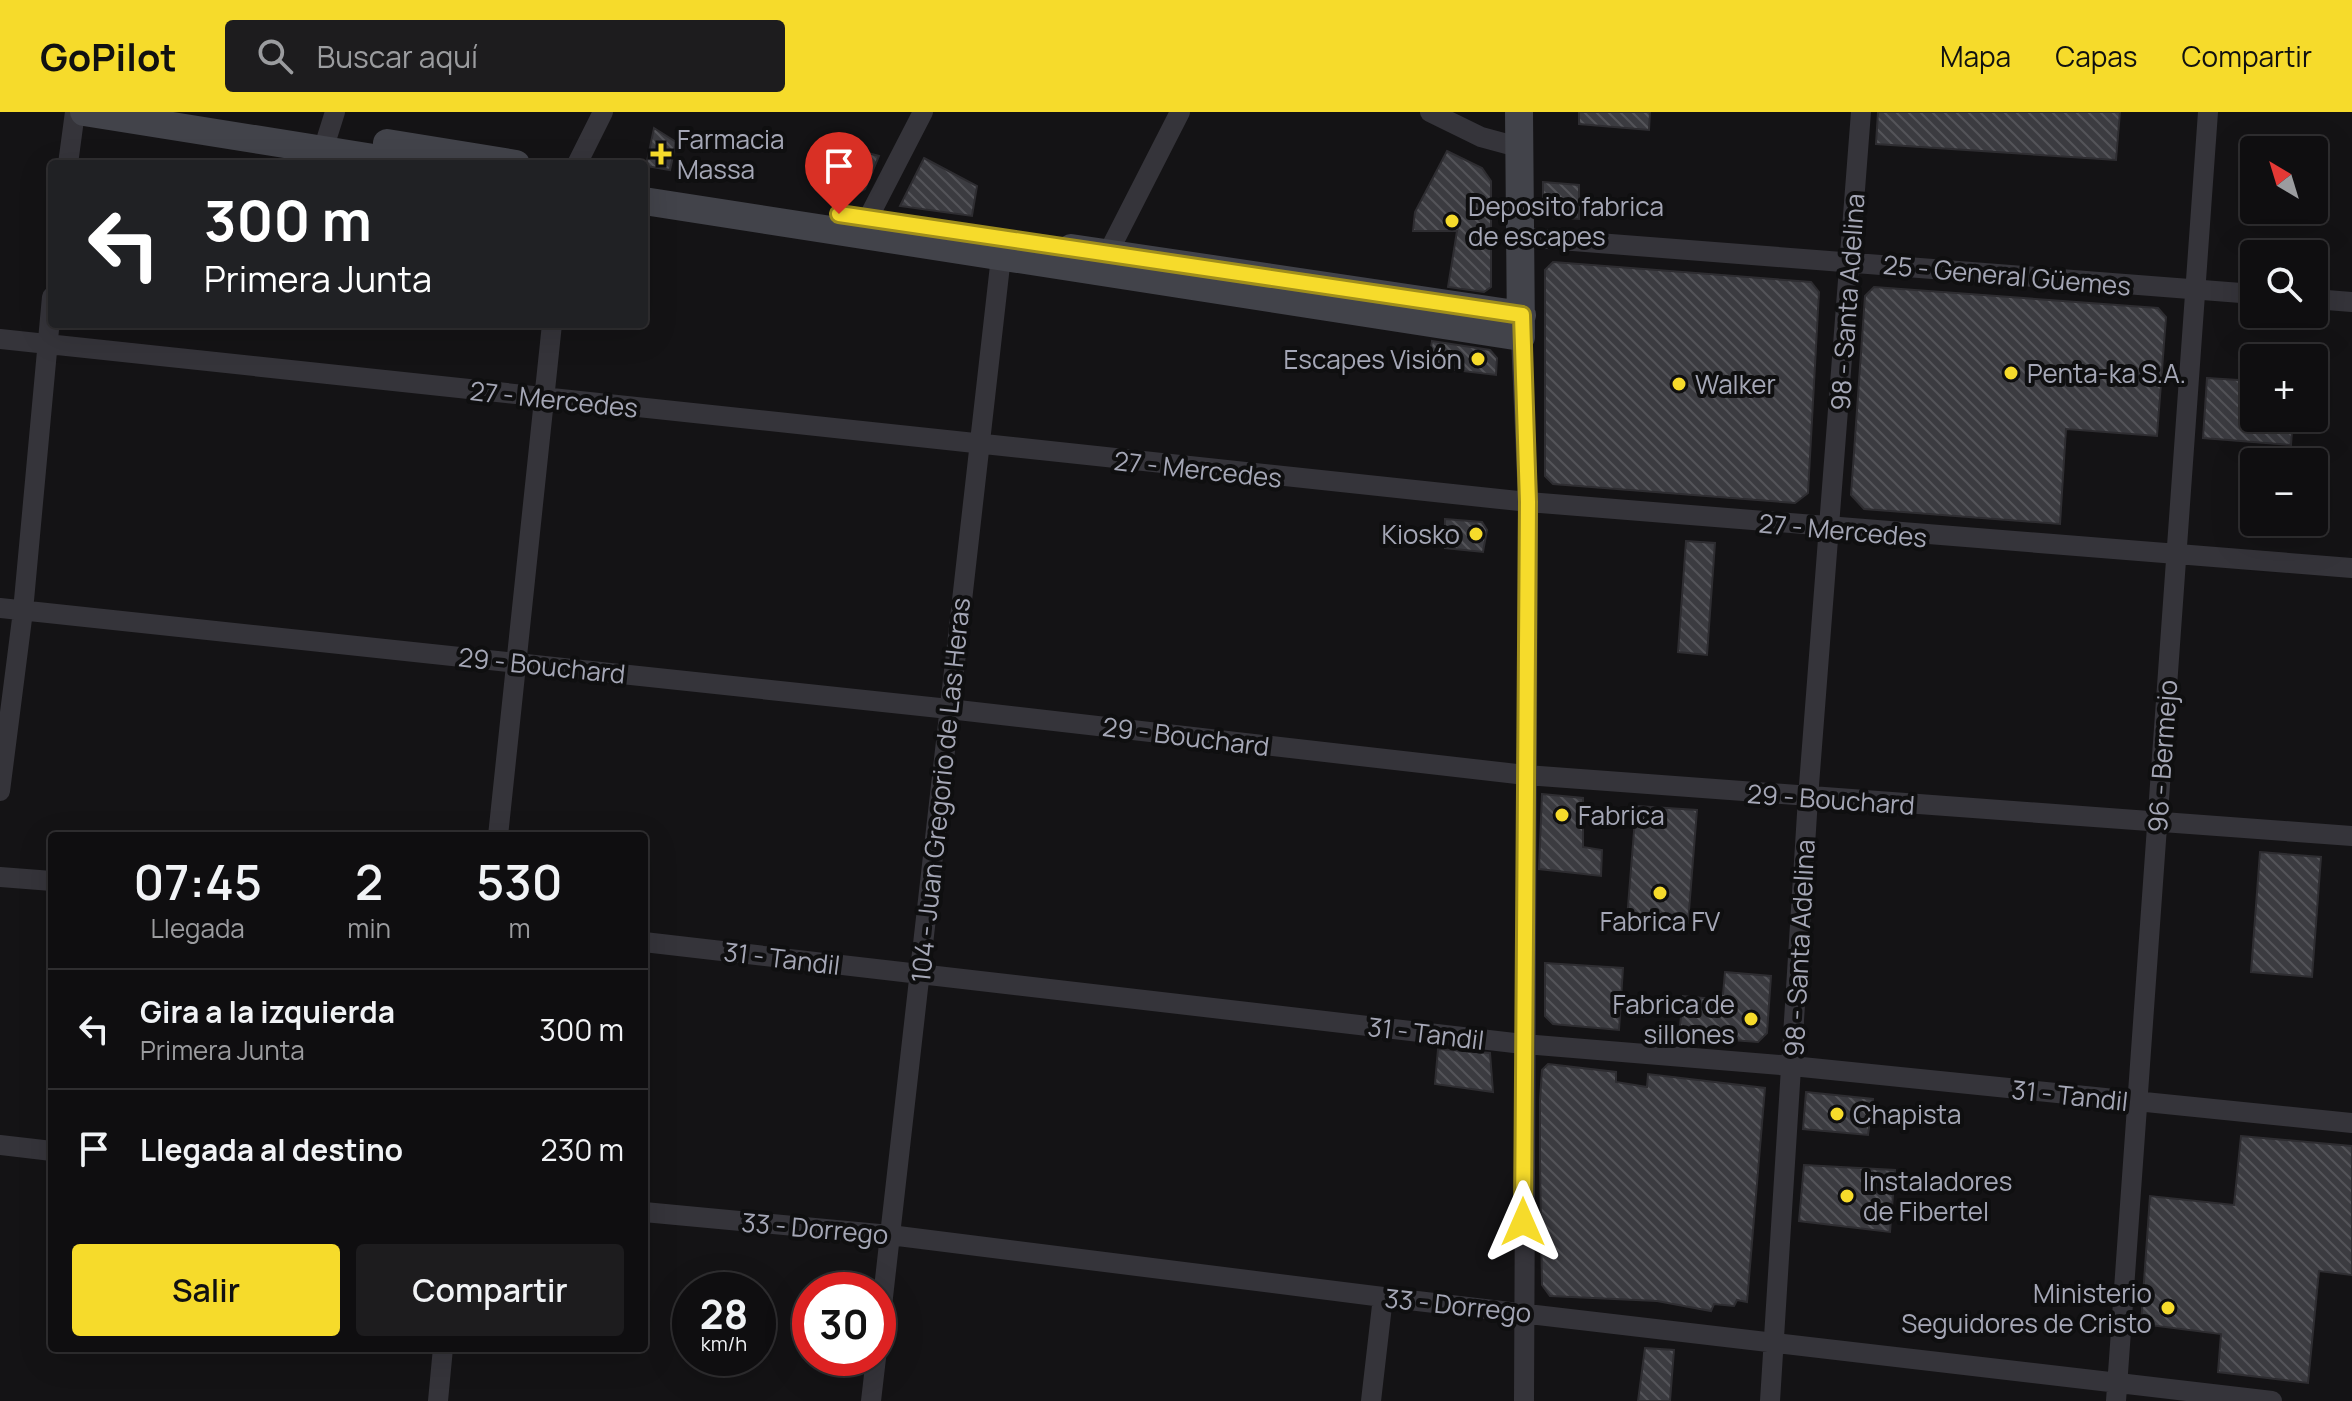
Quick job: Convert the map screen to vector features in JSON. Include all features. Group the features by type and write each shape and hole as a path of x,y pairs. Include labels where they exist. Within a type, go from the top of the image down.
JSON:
{"main road":[{"path":"84,112 329,132 401,160"},
{"path":"197,112 493,160"},
{"path":"648,186 864,226 1521,326 1519,112"},
{"path":"648,201 864,226"}],"street":[{"path":"69,160 75,112"},
{"path":"579,160 603,112"},
{"path":"864,226 923,112"},
{"path":"1106,262 1180,112"},
{"path":"1430,112 1481,137 1518,147"},
{"name":"98 - Santa Adelina","path":"1770,1401 1808,798 1861,112"},
{"name":"96 - Bermejo","path":"2117,1391 2208,112"},
{"name":"25 - General Güemes","path":"1521,237 2240,293"},
{"name":"104 - Juan Gregorio de Las Heras","path":"886,1272 1002,248"},
{"path":"2328,300 2352,302"},
{"path":"1521,326 1528,502 1523,1044 1524,1401"},
{"path":"0,791 23,611 48,328"},
{"path":"498,832 552,328"},
{"name":"27 - Mercedes","path":"0,339 979,446 1528,502 1829,529 2352,568"},
{"name":"29 - Bouchard","path":"0,608 514,661 1526,775 2352,836"},
{"path":"0,877 48,881"},
{"name":"31 - Tandil","path":"648,942 1523,1044 1792,1066 2352,1123"},
{"path":"0,1145 48,1151"},
{"name":"33 - Dorrego","path":"648,1212 890,1235 1383,1297 1524,1311 1774,1342 2117,1391 2272,1401"},
{"path":"1371,1401 1383,1297"},
{"path":"438,1401 443,1352"},
{"path":"871,1401 874,1376"}],"building":[{"path":"1579,112 1650,112 1649,130 1579,124"},
{"path":"1878,112 2120,112 2116,160 1876,144"},
{"name":"Farmacia Massa","path":"654,128 676,142 670,170 648,166"},
{"path":"849,148 879,156 865,189 851,197 836,196"},
{"name":"Deposito fabrica de escapes","path":"1447,151 1482,168 1491,181 1491,287 1484,292 1448,287 1457,231 1413,231 1415,212"},
{"path":"924,158 977,186 972,216 900,206"},
{"path":"1543,182 1579,185 1579,219 1549,217 1543,208"},
{"name":"Walker","path":"1553,262 1811,282 1819,292 1808,493 1795,503 1553,484 1545,476 1545,270"},
{"name":"Penta-ka S.A.","path":"1874,287 2158,308 2166,317 2157,436 2066,429 2060,524 1864,509 1851,495 1865,296"},
{"path":"1432,341 1490,350 1497,358 1496,375 1428,367"},
{"path":"2207,378 2240,380 2240,432 2292,432 2291,445 2203,438"},
{"path":"1445,519 1482,522 1487,530 1483,552 1445,548"},
{"path":"1686,541 1715,543 1707,655 1678,652"},
{"path":"1542,794 1583,798 1583,847 1602,850 1601,876 1539,869"},
{"path":"1636,806 1697,810 1688,923 1627,919"},
{"path":"2260,852 2321,857 2312,977 2251,972"},
{"path":"1545,963 1623,968 1619,1030 1553,1024 1545,1016"},
{"path":"1725,972 1771,976 1767,1033 1758,1042 1679,1036 1683,996 1714,999 1714,993 1723,994"},
{"path":"1438,1049 1490,1053 1493,1092 1435,1084"},
{"path":"1548,1064 1616,1072 1616,1082 1647,1087 1648,1074 1765,1088 1747,1302 1737,1300 1734,1306 1714,1304 1711,1311 1657,1301 1550,1296 1542,1285 1540,1162 1542,1070"},
{"name":"Chapista","path":"1806,1092 1873,1099 1868,1135 1803,1129"},
{"path":"2241,1136 2352,1146 2352,1275 2319,1271 2308,1383 2218,1372 2221,1334 2141,1324 2150,1196 2234,1205"},
{"name":"Instaladores de Fibertel","path":"1804,1165 1895,1170 1890,1232 1799,1221"},
{"path":"1645,1348 1674,1350 1670,1401 1638,1401"}],"place":[{"name":"Farmacia Massa","path":"661,154"},
{"name":"Deposito fabrica de escapes","path":"1452,221"},
{"name":"Escapes Visión","path":"1478,359"},
{"name":"Penta-ka S.A.","path":"2011,373"},
{"name":"Walker","path":"1679,384"},
{"name":"Kiosko","path":"1476,534"},
{"name":"Fabrica","path":"1562,815"},
{"name":"Fabrica FV","path":"1660,893"},
{"name":"Fabrica de sillones","path":"1751,1019"},
{"name":"Chapista","path":"1837,1114"},
{"name":"Instaladores de Fibertel","path":"1847,1196"},
{"name":"Ministerio Seguidores de Cristo","path":"2168,1308"}],"route":[{"path":"839,214 1522,315 1528,502 1523,1222"}]}
